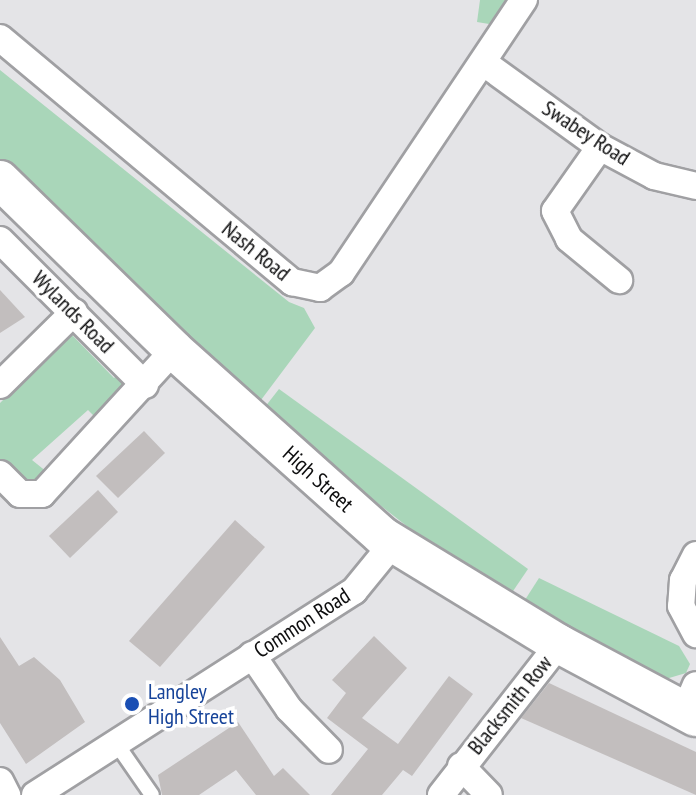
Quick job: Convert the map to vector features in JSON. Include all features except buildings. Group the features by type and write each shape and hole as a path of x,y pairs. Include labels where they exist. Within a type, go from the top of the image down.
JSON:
{"main road":[{"name":"High Street","path":"0,180 174,350 394,542 559,644 692,705"}],"street":[{"name":"Nash Road","path":"0,38 292,282 320,288 341,273 524,0"},
{"name":"Swabey Road","path":"484,63 600,147 654,176 696,186"},
{"path":"600,147 555,211 569,239 619,280"},
{"name":"Wylands Road","path":"0,240 145,385"},
{"path":"0,385 74,312"},
{"path":"0,474 20,494 42,494 174,350"},
{"name":"Common Road","path":"35,795 354,591 394,542"},
{"path":"696,555 683,580 681,606 696,634"},
{"name":"Blacksmith Row","path":"441,795 559,644"},
{"path":"252,655 289,709 329,750"},
{"name":"Blacksmith Row","path":"461,766 489,795"},
{"path":"0,781 7,795"}],"lane":[{"path":"116,743 152,795"}],"green space":[{"path":"480,0 512,0 495,25 477,22"},
{"path":"0,70 289,302 304,308 315,328 258,404 0,163"},
{"path":"71,334 114,378 121,372 126,385 101,423 88,410 32,460 47,472 31,484 0,476 0,403"},
{"path":"279,389 528,569 509,597 422,538 261,412"},
{"path":"539,578 679,646 690,664 686,673 659,681 523,603"}],"place":[{"name":"Langley High Street","path":"132,704"}]}
